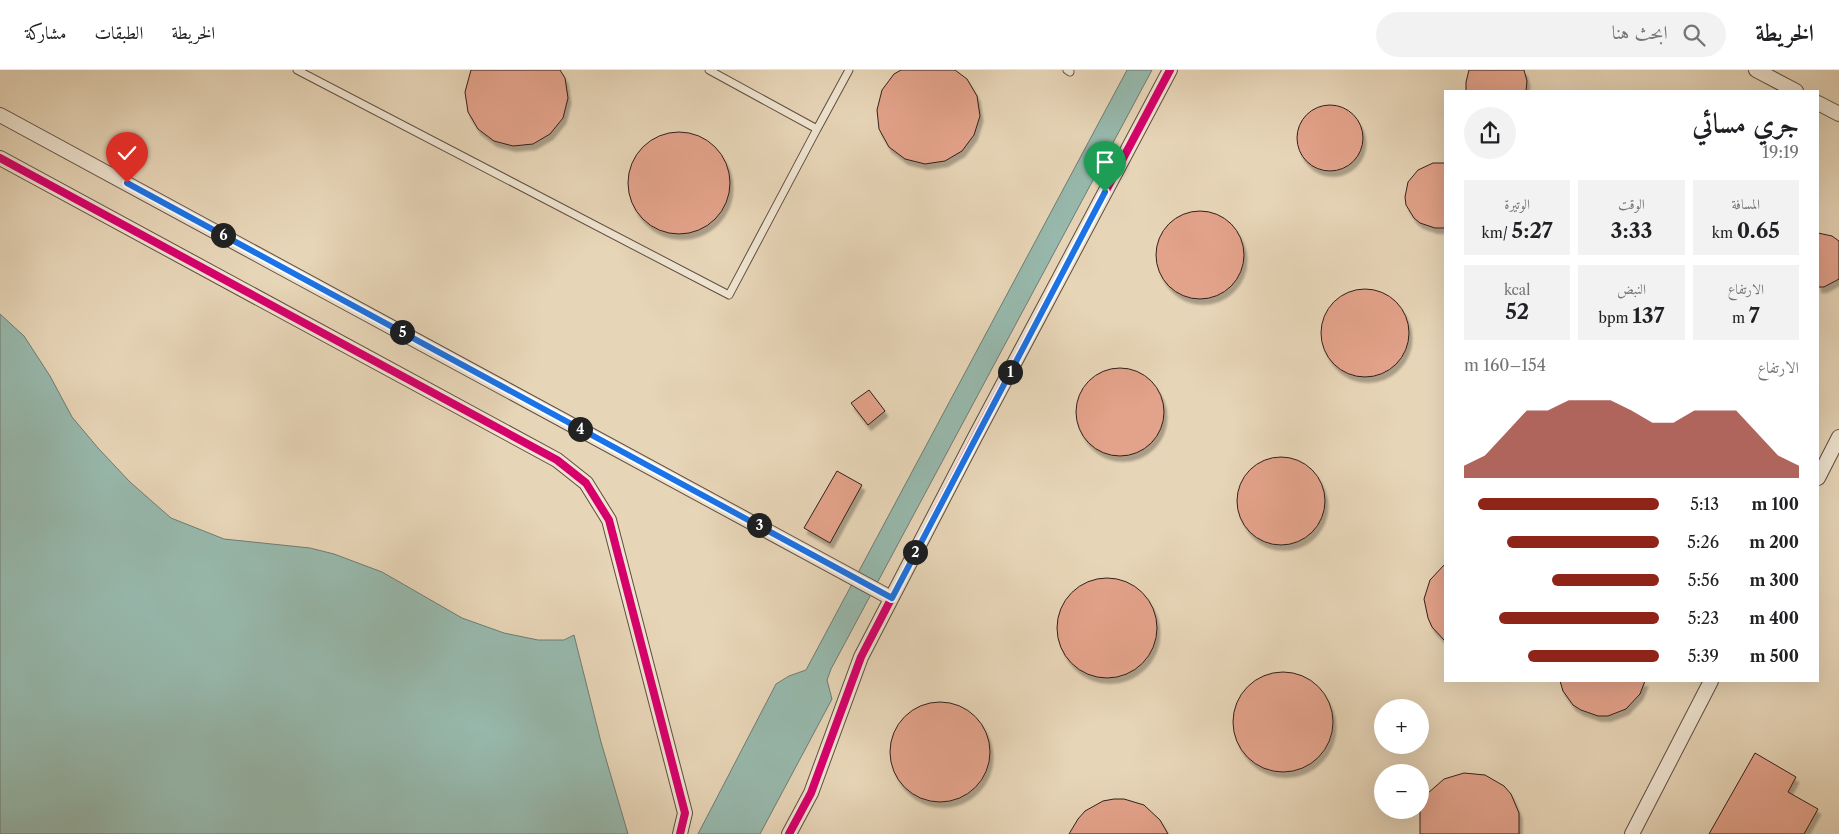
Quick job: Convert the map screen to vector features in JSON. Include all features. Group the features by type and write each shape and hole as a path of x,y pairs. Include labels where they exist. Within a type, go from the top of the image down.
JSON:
{"street":[{"path":"789,834 811,793 886,595 1170,70"},
{"path":"1756,70 1794,90"},
{"path":"1819,104 1839,114"},
{"path":"0,115 886,595"},
{"path":"0,158 548,456 586,483 609,520 685,813 680,834"},
{"path":"1819,476 1839,437"},
{"path":"1632,834 1710,682"}],"lane":[{"path":"297,70 729,295 849,70"},
{"path":"709,70 817,129"}],"water":[{"path":"1127,70 1152,70 831,669 827,680 832,699 760,834 698,834 776,684 789,676 806,670"},
{"path":"0,314 24,336 50,376 72,417 130,482 171,518 224,539 310,548 334,554 382,572 462,618 504,633 538,640 564,640 574,635 601,742 628,834 0,834"}],"building":[{"path":"471,70 560,70 565,78 568,98 563,118 550,134 533,144 513,146 494,141 478,129 468,112 465,92"},
{"path":"901,70 955,70 967,79 977,96 980,116 974,135 962,151 945,161 925,164 905,159 889,147 879,129 877,110 882,90 894,74"},
{"path":"1469,70 1524,70 1527,81 1526,90 1466,90"},
{"path":"1330,105 1342,108 1353,115 1360,126 1363,138 1360,150 1353,161 1342,168 1330,171 1318,168 1307,161 1300,150 1297,138 1300,126 1307,115 1318,108"},
{"path":"679,132 698,136 715,147 726,164 730,183 726,202 715,219 698,230 679,234 660,230 643,219 632,202 628,183 632,164 643,147 660,136"},
{"path":"1433,163 1444,163 1444,228 1435,228 1420,223 1414,218 1406,205 1405,197 1408,182 1418,170"},
{"path":"1200,211 1217,214 1231,224 1241,238 1244,255 1241,272 1231,286 1217,296 1200,299 1183,296 1169,286 1159,272 1156,255 1159,238 1169,224 1183,214"},
{"path":"1819,233 1832,236 1839,241 1839,279 1824,287 1819,287"},
{"path":"1365,289 1382,292 1396,302 1406,316 1409,333 1406,350 1396,364 1382,374 1365,377 1348,374 1334,364 1324,350 1321,333 1324,316 1334,302 1348,292"},
{"path":"1120,368 1137,371 1151,381 1161,395 1164,412 1161,429 1151,443 1137,453 1120,456 1103,453 1089,443 1079,429 1076,412 1079,395 1089,381 1103,371"},
{"path":"869,390 885,411 868,425 851,403"},
{"path":"1281,457 1298,460 1312,470 1322,484 1325,501 1322,518 1312,532 1298,542 1281,545 1264,542 1250,532 1240,518 1237,501 1240,484 1250,470 1264,460"},
{"path":"837,471 862,485 830,543 804,528"},
{"path":"1444,565 1444,640 1432,627 1428,618 1424,599 1430,580"},
{"path":"1097,578 1117,578 1126,581 1143,592 1154,609 1157,618 1157,638 1154,647 1143,664 1126,675 1117,678 1097,678 1079,670 1065,656 1057,638 1057,618 1065,600 1079,586"},
{"path":"1273,672 1293,672 1302,675 1319,686 1330,703 1333,712 1333,732 1330,741 1319,758 1302,769 1293,772 1273,772 1255,764 1241,750 1233,732 1233,712 1241,694 1255,680"},
{"path":"1560,682 1645,682 1640,694 1626,709 1608,716 1598,716 1581,710 1573,705 1563,691"},
{"path":"940,702 959,705 976,716 987,733 990,752 987,771 976,788 959,799 940,802 921,799 904,788 893,771 890,752 893,733 904,716 921,705"},
{"path":"1755,753 1796,777 1788,792 1818,809 1804,834 1709,834"},
{"path":"1464,773 1485,775 1504,786 1511,794 1519,813 1519,834 1420,834 1420,819 1429,819 1429,792 1444,779"},
{"path":"1124,799 1144,805 1160,820 1168,834 1069,834 1085,811 1103,801"}],"cycle path":[{"path":"789,834 811,793 861,657 975,437 1170,70"},
{"path":"0,158 557,460 586,483 609,520 685,813 680,834"}],"route":[{"path":"127,183 892,598 1105,192"}]}
